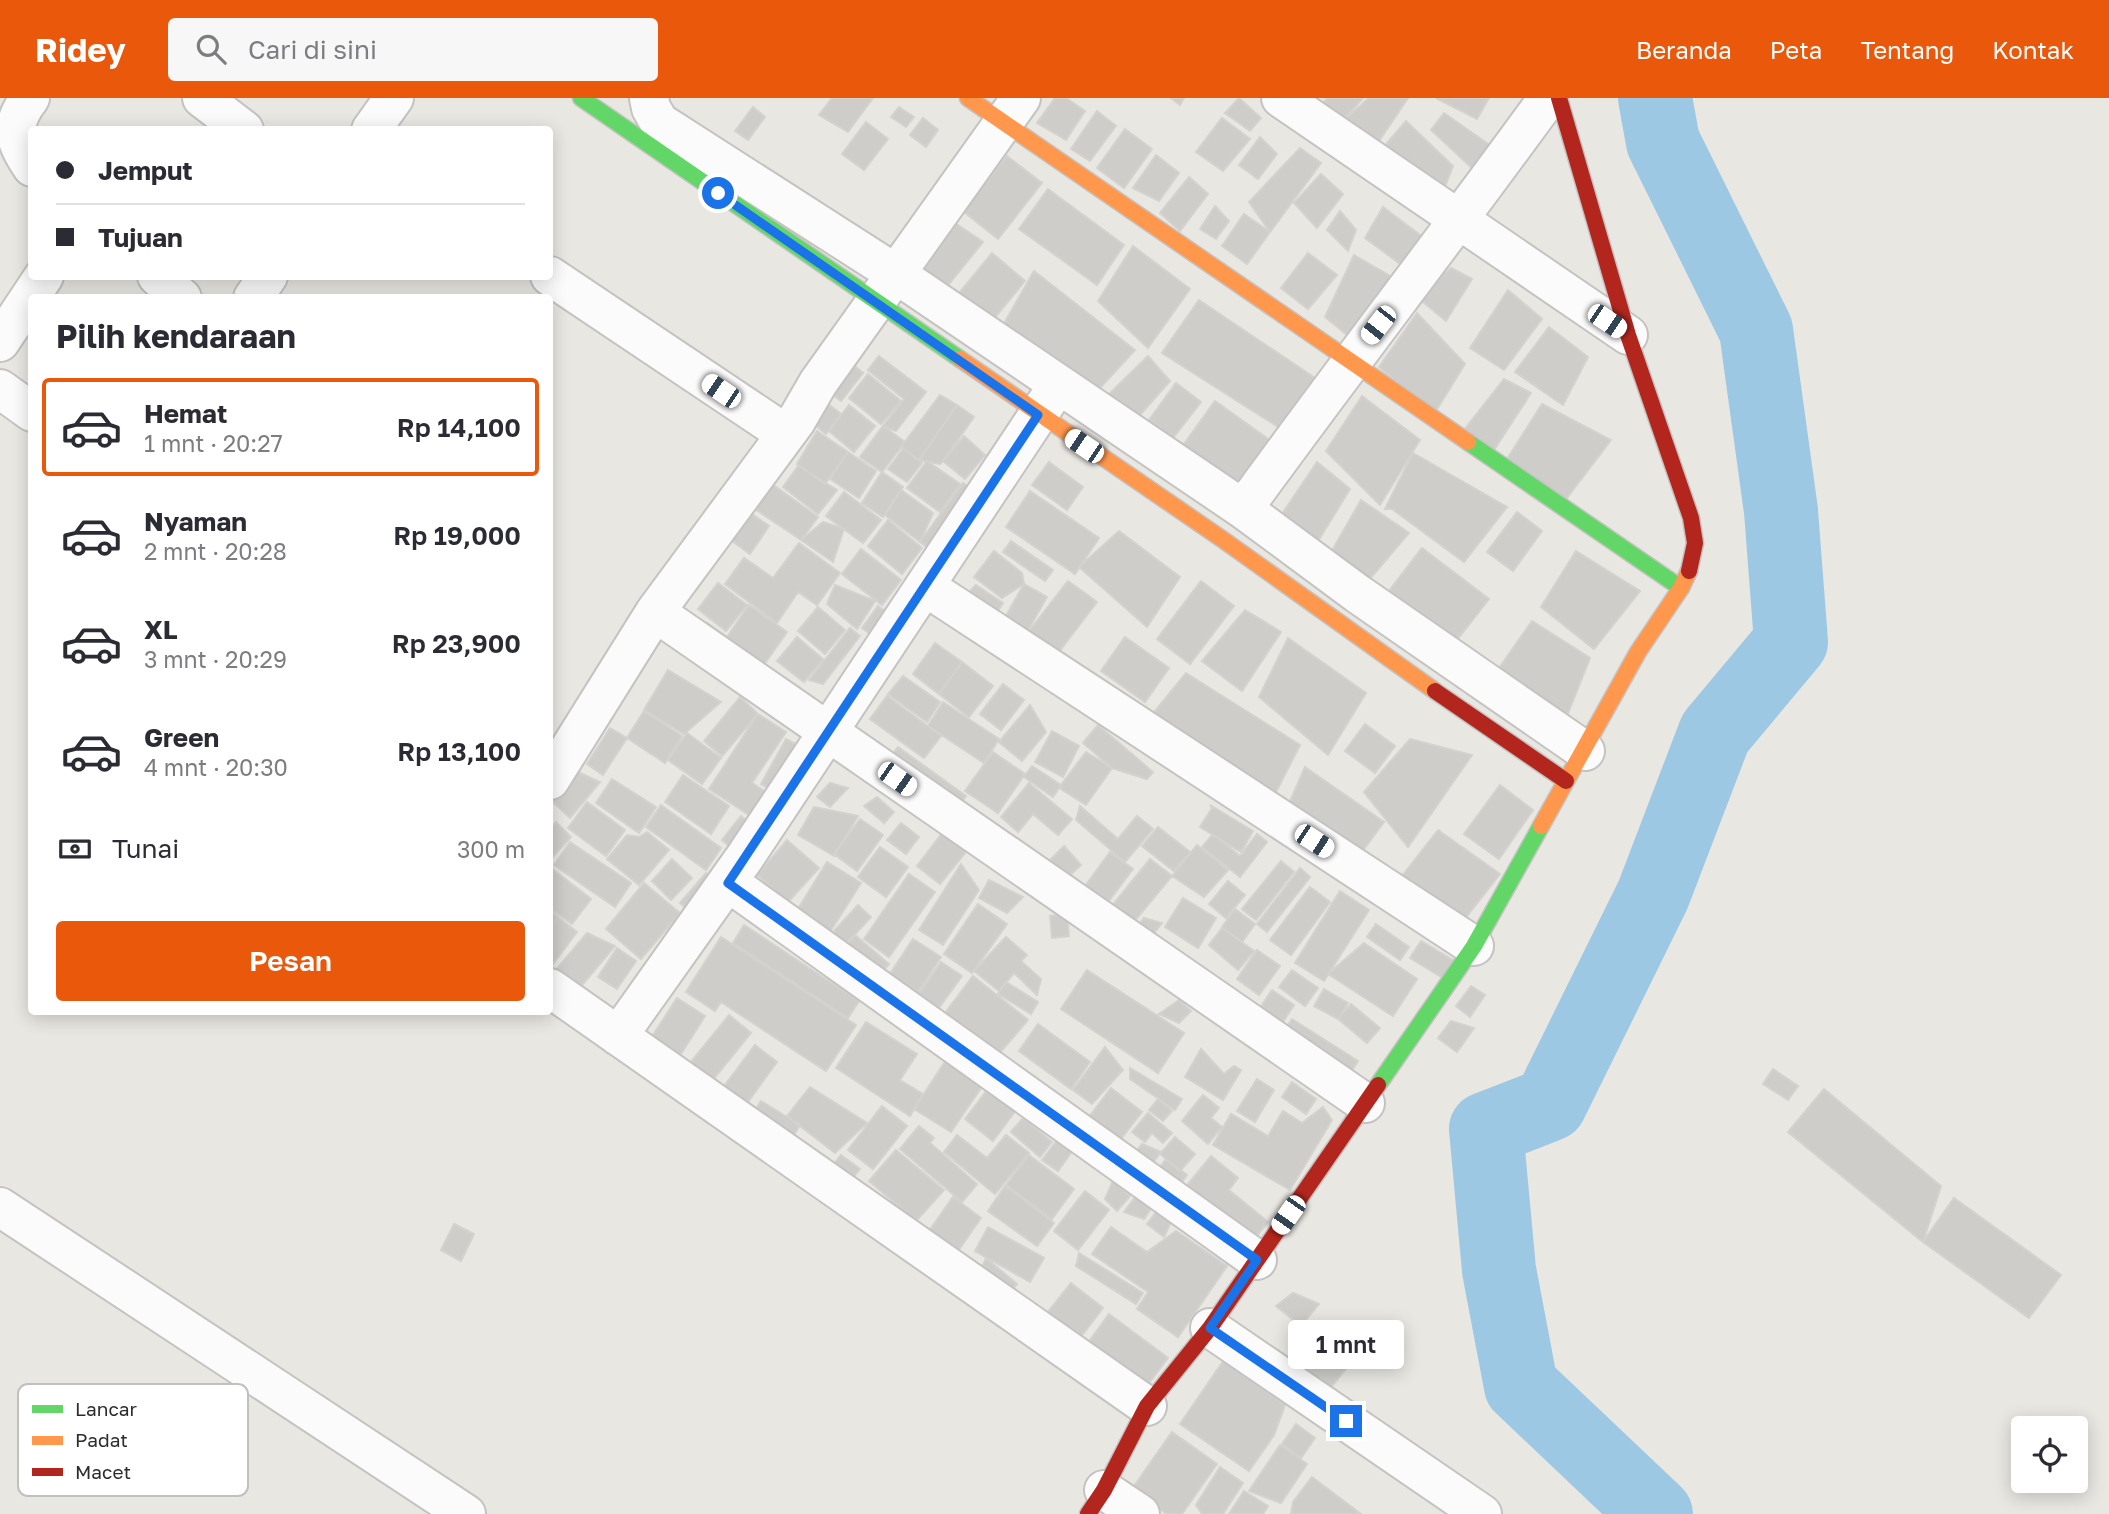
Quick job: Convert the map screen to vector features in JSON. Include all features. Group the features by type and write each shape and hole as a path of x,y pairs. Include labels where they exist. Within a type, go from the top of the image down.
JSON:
{"street":[{"path":"28,161 16,143 17,114 30,98"},
{"path":"202,98 239,126"},
{"path":"374,126 394,98"},
{"path":"581,98 886,289"},
{"path":"649,98 650,108 659,122 886,289 1048,400 1222,539 1337,624 1575,766"},
{"path":"968,98 1012,109 1350,360 1681,589"},
{"path":"1282,98 1628,335"},
{"path":"1243,509 1350,360 1460,220 1548,98"},
{"path":"1140,1514 1096,1502 1147,1406 1210,1328 1474,946 1638,652 1681,589 1692,564 1695,544 1691,518 1628,335 1559,98"},
{"path":"553,775 655,612 786,434 818,383 1012,109"},
{"path":"553,278 786,434"},
{"path":"162,280 177,294"},
{"path":"0,342 28,300"},
{"path":"0,389 28,409"},
{"path":"1048,400 1243,509 1358,594 1575,766"},
{"path":"618,1036 728,883 1048,400"},
{"path":"926,587 1474,946"},
{"path":"655,612 1365,1103"},
{"path":"728,883 1257,1260"},
{"path":"553,990 1147,1406"},
{"path":"0,1207 467,1514"},
{"path":"1210,1328 1482,1514"}],"building":[{"path":"832,98 873,98 848,132 819,115"},
{"path":"1055,98 1066,98 1085,111 1066,140 1037,123"},
{"path":"1171,98 1184,98 1180,105"},
{"path":"1239,98 1261,118 1250,131 1225,113"},
{"path":"1327,98 1363,98 1338,126 1318,109"},
{"path":"1369,98 1408,98 1375,147 1343,121"},
{"path":"1436,98 1489,98 1477,119"},
{"path":"753,107 765,117 748,140 735,131"},
{"path":"899,107 914,117 906,127 891,117"},
{"path":"1097,111 1116,126 1090,161 1071,149"},
{"path":"1444,113 1491,146 1473,169 1431,130"},
{"path":"923,118 938,130 926,147 910,135"},
{"path":"1222,118 1250,139 1223,171 1196,152"},
{"path":"1406,121 1453,166 1439,202 1382,149"},
{"path":"866,122 888,139 864,170 842,154"},
{"path":"1125,129 1152,149 1124,188 1097,168"},
{"path":"1260,137 1277,154 1258,179 1239,165"},
{"path":"1300,148 1321,163 1270,232 1249,202"},
{"path":"1156,155 1179,173 1159,201 1133,188"},
{"path":"1007,156 1042,183 998,239 963,211"},
{"path":"1321,174 1343,194 1317,228 1294,203"},
{"path":"1189,177 1208,194 1180,231 1160,213"},
{"path":"1048,189 1124,245 1097,285 1019,229"},
{"path":"1215,206 1229,221 1216,239 1200,229"},
{"path":"1383,207 1428,241 1407,269 1365,238"},
{"path":"1340,211 1356,230 1348,251 1327,230"},
{"path":"1244,214 1270,232 1247,264 1222,246"},
{"path":"955,223 983,242 941,294 917,280"},
{"path":"1133,246 1190,289 1148,348 1098,301"},
{"path":"992,253 1025,281 993,320 959,293"},
{"path":"1308,253 1337,275 1308,309 1281,288"},
{"path":"1354,255 1399,281 1348,336 1325,317"},
{"path":"1451,268 1472,279 1446,321 1418,298"},
{"path":"1034,271 1135,350 1090,399 998,334"},
{"path":"1508,290 1542,319 1504,370 1470,348"},
{"path":"1199,300 1315,378 1278,427 1162,353"},
{"path":"1417,313 1465,364 1434,414 1379,367"},
{"path":"1549,327 1588,357 1563,405 1515,372"},
{"path":"879,356 926,392 896,431 883,426 904,399 868,370"},
{"path":"1148,356 1170,381 1132,424 1103,400"},
{"path":"852,364 863,373 841,401 829,392"},
{"path":"868,374 901,401 881,424 849,398"},
{"path":"1504,379 1531,393 1494,450 1464,430"},
{"path":"1176,383 1201,402 1173,438 1149,420"},
{"path":"940,395 957,405 919,460 901,447"},
{"path":"1362,396 1420,440 1380,505 1326,451"},
{"path":"824,401 841,414 826,434 809,420"},
{"path":"1215,401 1275,444 1247,497 1179,451"},
{"path":"1542,404 1611,440 1563,503 1507,459"},
{"path":"849,405 875,426 854,452 829,431"},
{"path":"957,405 974,417 940,464 919,460"},
{"path":"883,426 905,442 882,472 860,457"},
{"path":"817,431 848,452 825,484 797,464"},
{"path":"964,436 985,455 965,479 943,461"},
{"path":"903,449 922,463 907,482 888,469"},
{"path":"848,452 876,471 859,498 830,479"},
{"path":"1413,453 1507,507 1464,562 1392,509 1385,509"},
{"path":"927,461 960,484 940,512 907,488"},
{"path":"1049,462 1083,487 1067,510 1032,485"},
{"path":"1317,462 1350,489 1312,551 1276,523"},
{"path":"798,466 837,490 818,514 783,487"},
{"path":"882,472 903,487 883,517 862,503"},
{"path":"963,483 982,497 939,556 920,542"},
{"path":"772,484 818,517 801,540 755,509"},
{"path":"901,490 933,513 920,542 885,515"},
{"path":"1030,491 1099,538 1075,574 1006,527"},
{"path":"844,492 881,520 863,543 826,516"},
{"path":"1361,500 1409,533 1358,593 1326,561"},
{"path":"746,510 769,526 750,554 728,538"},
{"path":"1517,512 1542,531 1513,571 1487,552"},
{"path":"888,520 922,548 902,574 868,546"},
{"path":"823,522 844,529 833,562 801,540"},
{"path":"1119,531 1180,577 1147,627 1079,567"},
{"path":"1011,541 1053,570 1045,581 1003,552"},
{"path":"799,543 840,573 817,605 798,592 777,623 725,584 744,558 773,578"},
{"path":"1422,548 1489,599 1450,649 1382,600"},
{"path":"861,549 901,580 882,605 842,574"},
{"path":"994,551 1022,573 1024,584 1002,598 974,577"},
{"path":"1576,551 1640,591 1594,649 1541,607"},
{"path":"1068,581 1097,602 1055,657 1026,635"},
{"path":"1201,581 1234,606 1190,664 1157,639"},
{"path":"718,583 747,605 726,631 698,609"},
{"path":"1024,584 1047,597 1022,641 999,628"},
{"path":"835,585 875,601 857,629 827,604"},
{"path":"976,585 1003,603 993,618 963,598"},
{"path":"749,605 787,632 756,676 698,636 707,623 727,637"},
{"path":"878,606 896,619 880,641 862,628"},
{"path":"818,607 845,630 825,654 798,631"},
{"path":"1245,610 1281,632 1242,691 1202,661"},
{"path":"1532,621 1590,658 1563,726 1495,674"},
{"path":"850,628 860,636 823,684 809,680"},
{"path":"797,637 823,659 804,682 777,661"},
{"path":"1125,637 1169,668 1145,702 1101,671"},
{"path":"1288,638 1366,693 1328,755 1259,697"},
{"path":"935,643 962,662 939,694 913,674"},
{"path":"962,662 993,686 969,717 939,694"},
{"path":"668,670 721,702 684,734 644,710"},
{"path":"1186,673 1300,745 1275,794 1150,717"},
{"path":"903,676 940,702 927,722 888,694"},
{"path":"1003,684 1024,700 1001,730 980,714"},
{"path":"887,696 941,736 924,758 870,719"},
{"path":"740,697 758,714 722,756 704,741"},
{"path":"943,702 999,739 984,763 928,726"},
{"path":"1030,705 1046,732 1022,761 999,742"},
{"path":"644,711 682,736 665,763 627,738"},
{"path":"758,714 786,732 752,783 772,796 757,820 709,789"},
{"path":"1365,724 1395,746 1375,773 1345,751"},
{"path":"1098,725 1153,772 1147,779 1112,768 1083,743"},
{"path":"610,728 627,738 603,775 587,764"},
{"path":"1052,731 1079,746 1063,777 1035,762"},
{"path":"687,733 721,758 702,784 668,760"},
{"path":"786,739 803,748 775,792 761,784"},
{"path":"1410,739 1472,755 1408,847 1364,792"},
{"path":"898,747 966,796 953,814 885,765"},
{"path":"993,752 1025,774 998,813 965,791"},
{"path":"1086,752 1112,768 1086,805 1061,789 1061,785"},
{"path":"1032,766 1061,785 1053,797 1024,777"},
{"path":"1305,767 1384,822 1356,860 1285,813"},
{"path":"578,772 600,782 570,818 553,802"},
{"path":"683,775 729,806 711,834 665,802"},
{"path":"612,779 656,807 639,833 596,803"},
{"path":"830,783 848,788 830,807 817,797"},
{"path":"1029,783 1072,819 1058,835 1033,814 1018,832 1001,817"},
{"path":"1500,785 1533,810 1499,859 1464,834"},
{"path":"877,797 894,812 884,823 864,806"},
{"path":"587,802 625,830 606,856 568,828"},
{"path":"661,805 721,848 706,870 646,827"},
{"path":"1210,805 1253,831 1241,852 1200,827 1212,808"},
{"path":"1080,806 1118,839 1137,816 1153,829 1125,862 1076,820"},
{"path":"814,807 858,816 834,856 798,835"},
{"path":"741,816 753,827 734,850 722,840"},
{"path":"860,819 883,835 857,871 834,854"},
{"path":"556,822 571,837 553,857 553,826"},
{"path":"901,823 919,837 906,854 887,840"},
{"path":"1158,827 1190,852 1174,871 1142,846"},
{"path":"946,828 970,847 940,884 917,866"},
{"path":"1438,830 1500,874 1457,929 1395,885"},
{"path":"647,832 669,850 639,885 607,859 627,835 639,837"},
{"path":"1213,834 1240,856 1257,834 1267,842 1240,877 1202,847"},
{"path":"787,840 819,868 788,902 757,875"},
{"path":"570,842 631,883 615,907 554,865"},
{"path":"1197,845 1228,870 1204,897 1172,876"},
{"path":"1064,846 1081,865 1064,881 1047,863"},
{"path":"880,847 908,867 886,897 858,877"},
{"path":"1110,852 1133,869 1102,910 1080,893"},
{"path":"672,859 692,878 671,900 652,881"},
{"path":"1150,859 1172,876 1128,929 1107,912"},
{"path":"1281,861 1294,872 1256,920 1242,909"},
{"path":"827,862 861,883 828,935 795,914"},
{"path":"961,864 979,890 943,945 919,930"},
{"path":"1300,868 1310,877 1267,932 1257,924"},
{"path":"553,869 591,899 572,924 553,910"},
{"path":"706,873 717,884 692,913 680,903"},
{"path":"909,874 935,892 889,957 864,939"},
{"path":"989,880 1023,897 1007,913 979,898"},
{"path":"1228,881 1245,895 1226,918 1209,904"},
{"path":"644,883 680,913 641,959 606,929"},
{"path":"1310,887 1330,902 1291,955 1270,940"},
{"path":"1340,891 1369,910 1324,981 1295,963"},
{"path":"1183,898 1216,918 1198,948 1165,927"},
{"path":"978,904 1007,924 972,973 944,954"},
{"path":"858,905 871,917 835,956 822,944"},
{"path":"1235,909 1255,924 1242,942 1222,927"},
{"path":"1067,914 1069,936 1052,938 1050,916"},
{"path":"558,917 577,932 553,964 553,924"},
{"path":"1144,918 1162,923 1147,942 1134,931"},
{"path":"1376,924 1409,947 1400,960 1367,937"},
{"path":"744,925 859,1001 848,1018 733,943"},
{"path":"1222,928 1254,951 1238,970 1209,945"},
{"path":"587,933 615,946 577,991 554,972"},
{"path":"855,935 889,964 874,981 841,952"},
{"path":"721,937 856,1025 826,1071 721,1002 715,1011 686,992"},
{"path":"1006,937 1027,955 1021,961 1041,979 1037,995 1014,973 999,991 974,971"},
{"path":"913,939 941,957 918,992 890,974"},
{"path":"1421,941 1453,960 1443,978 1410,958"},
{"path":"1364,943 1417,979 1393,1016 1328,974"},
{"path":"617,948 636,961 617,989 598,977"},
{"path":"1257,950 1280,966 1259,995 1237,979"},
{"path":"941,962 962,976 938,1009 918,995"},
{"path":"1087,970 1184,1033 1158,1073 1061,1009"},
{"path":"1292,970 1318,988 1305,1006 1279,987"},
{"path":"973,976 1028,1020 997,1056 945,1013"},
{"path":"1006,982 1038,1002 1031,1014 998,994"},
{"path":"1471,986 1485,995 1470,1017 1456,1006"},
{"path":"1324,989 1348,1003 1338,1019 1314,1006"},
{"path":"1272,990 1294,1005 1275,1034 1252,1020"},
{"path":"677,998 705,1016 673,1067 644,1049"},
{"path":"1179,1000 1191,1011 1179,1023 1159,1014"},
{"path":"1351,1004 1380,1028 1367,1043 1338,1019"},
{"path":"729,1015 751,1033 709,1085 686,1068"},
{"path":"1292,1019 1358,1061 1345,1081 1280,1038"},
{"path":"1451,1021 1474,1028 1457,1052 1438,1038"},
{"path":"866,1022 917,1054 900,1080 923,1094 910,1116 836,1068"},
{"path":"1038,1024 1090,1062 1071,1089 1019,1051"},
{"path":"755,1045 777,1062 745,1106 722,1089"},
{"path":"1105,1047 1123,1070 1092,1104 1073,1090"},
{"path":"1201,1049 1224,1074 1234,1066 1241,1070 1223,1100 1185,1077"},
{"path":"948,1057 981,1088 951,1132 914,1109"},
{"path":"1130,1068 1182,1099 1175,1110 1130,1079"},
{"path":"1773,1069 1798,1086 1788,1100 1763,1084"},
{"path":"1257,1079 1274,1090 1255,1122 1237,1111"},
{"path":"994,1081 1022,1102 993,1141 965,1119"},
{"path":"1292,1082 1316,1099 1306,1114 1282,1097"},
{"path":"810,1087 867,1123 835,1153 787,1116"},
{"path":"1111,1088 1142,1112 1113,1149 1089,1117"},
{"path":"1824,1089 1941,1186 1923,1242 1788,1132"},
{"path":"1203,1095 1219,1108 1211,1118 1222,1127 1208,1144 1182,1121"},
{"path":"1158,1099 1172,1111 1163,1121 1149,1110"},
{"path":"761,1101 800,1125 789,1143 750,1119"},
{"path":"882,1106 907,1126 873,1169 848,1150"},
{"path":"1323,1107 1332,1120 1290,1190 1213,1145 1231,1114 1268,1136 1283,1111 1302,1123"},
{"path":"1148,1113 1172,1133 1163,1143 1152,1133 1145,1142 1132,1132"},
{"path":"1023,1118 1052,1142 1040,1157 1011,1132"},
{"path":"919,1126 934,1138 930,1143 977,1184 962,1202 900,1149"},
{"path":"957,1135 987,1158 1006,1135 1029,1153 995,1194 944,1152"},
{"path":"1175,1137 1195,1154 1180,1171 1160,1154"},
{"path":"1058,1139 1073,1150 1058,1171 1042,1160"},
{"path":"1142,1144 1161,1152 1148,1169 1132,1157"},
{"path":"896,1150 944,1190 916,1221 869,1181"},
{"path":"841,1155 860,1169 848,1184 830,1169"},
{"path":"1029,1155 1074,1189 1052,1219 1006,1185"},
{"path":"1211,1156 1238,1178 1229,1190 1268,1222 1249,1246 1175,1200"},
{"path":"1166,1159 1187,1175 1172,1196 1150,1181"},
{"path":"1113,1181 1130,1196 1117,1211 1105,1199"},
{"path":"1005,1186 1054,1223 1037,1246 988,1211"},
{"path":"1085,1191 1109,1210 1078,1250 1054,1231"},
{"path":"1136,1196 1152,1207 1144,1219 1124,1212"},
{"path":"953,1197 981,1218 953,1258 924,1238"},
{"path":"1954,1198 2061,1275 2029,1318 1923,1242"},
{"path":"1157,1211 1171,1222 1164,1237 1147,1224"},
{"path":"454,1224 474,1234 461,1261 441,1250"},
{"path":"988,1227 1044,1258 1030,1282 975,1251"},
{"path":"1111,1227 1147,1252 1176,1231 1227,1266 1178,1337 1137,1309 1148,1292 1092,1254"},
{"path":"1079,1253 1143,1293 1136,1304 1076,1266"},
{"path":"986,1258 1017,1284 1003,1300 977,1278"},
{"path":"1071,1283 1103,1308 1076,1343 1043,1318"},
{"path":"1293,1293 1319,1304 1301,1326 1276,1306"},
{"path":"1109,1314 1168,1358 1143,1391 1085,1347"},
{"path":"1325,1342 1350,1364 1321,1399 1295,1377"},
{"path":"1224,1360 1285,1405 1274,1435 1249,1471 1180,1424"},
{"path":"1296,1424 1315,1438 1301,1458 1282,1444"},
{"path":"1172,1432 1217,1464 1182,1514 1167,1514 1132,1489"},
{"path":"1280,1445 1307,1464 1281,1503 1249,1491"},
{"path":"1220,1467 1243,1483 1223,1514 1202,1514 1196,1505"},
{"path":"1312,1477 1361,1514 1291,1514 1293,1502"},
{"path":"1244,1491 1268,1506 1263,1514 1229,1514"}],"waterway":[{"path":"1655,98 1663,142 1756,330 1781,511 1791,642 1715,733 1653,895 1550,1104 1486,1129 1499,1270 1521,1386 1656,1514"}],"traffic: fast":[{"path":"581,98 960,359"},
{"path":"1468,442 1681,588"},
{"path":"1378,1085 1474,946 1541,826"}],"traffic: slow":[{"path":"968,98 1468,442"},
{"path":"960,359 1222,539 1435,691"},
{"path":"1541,826 1638,652 1681,588 1689,571"}],"traffic: jam":[{"path":"1559,98 1628,335 1691,518 1695,543 1689,571"},
{"path":"1435,691 1566,781"},
{"path":"1088,1514 1104,1490 1147,1406 1210,1328 1378,1085"}],"route":[{"path":"718,193 1038,415 728,883 1257,1260 1210,1328 1346,1421"}]}
